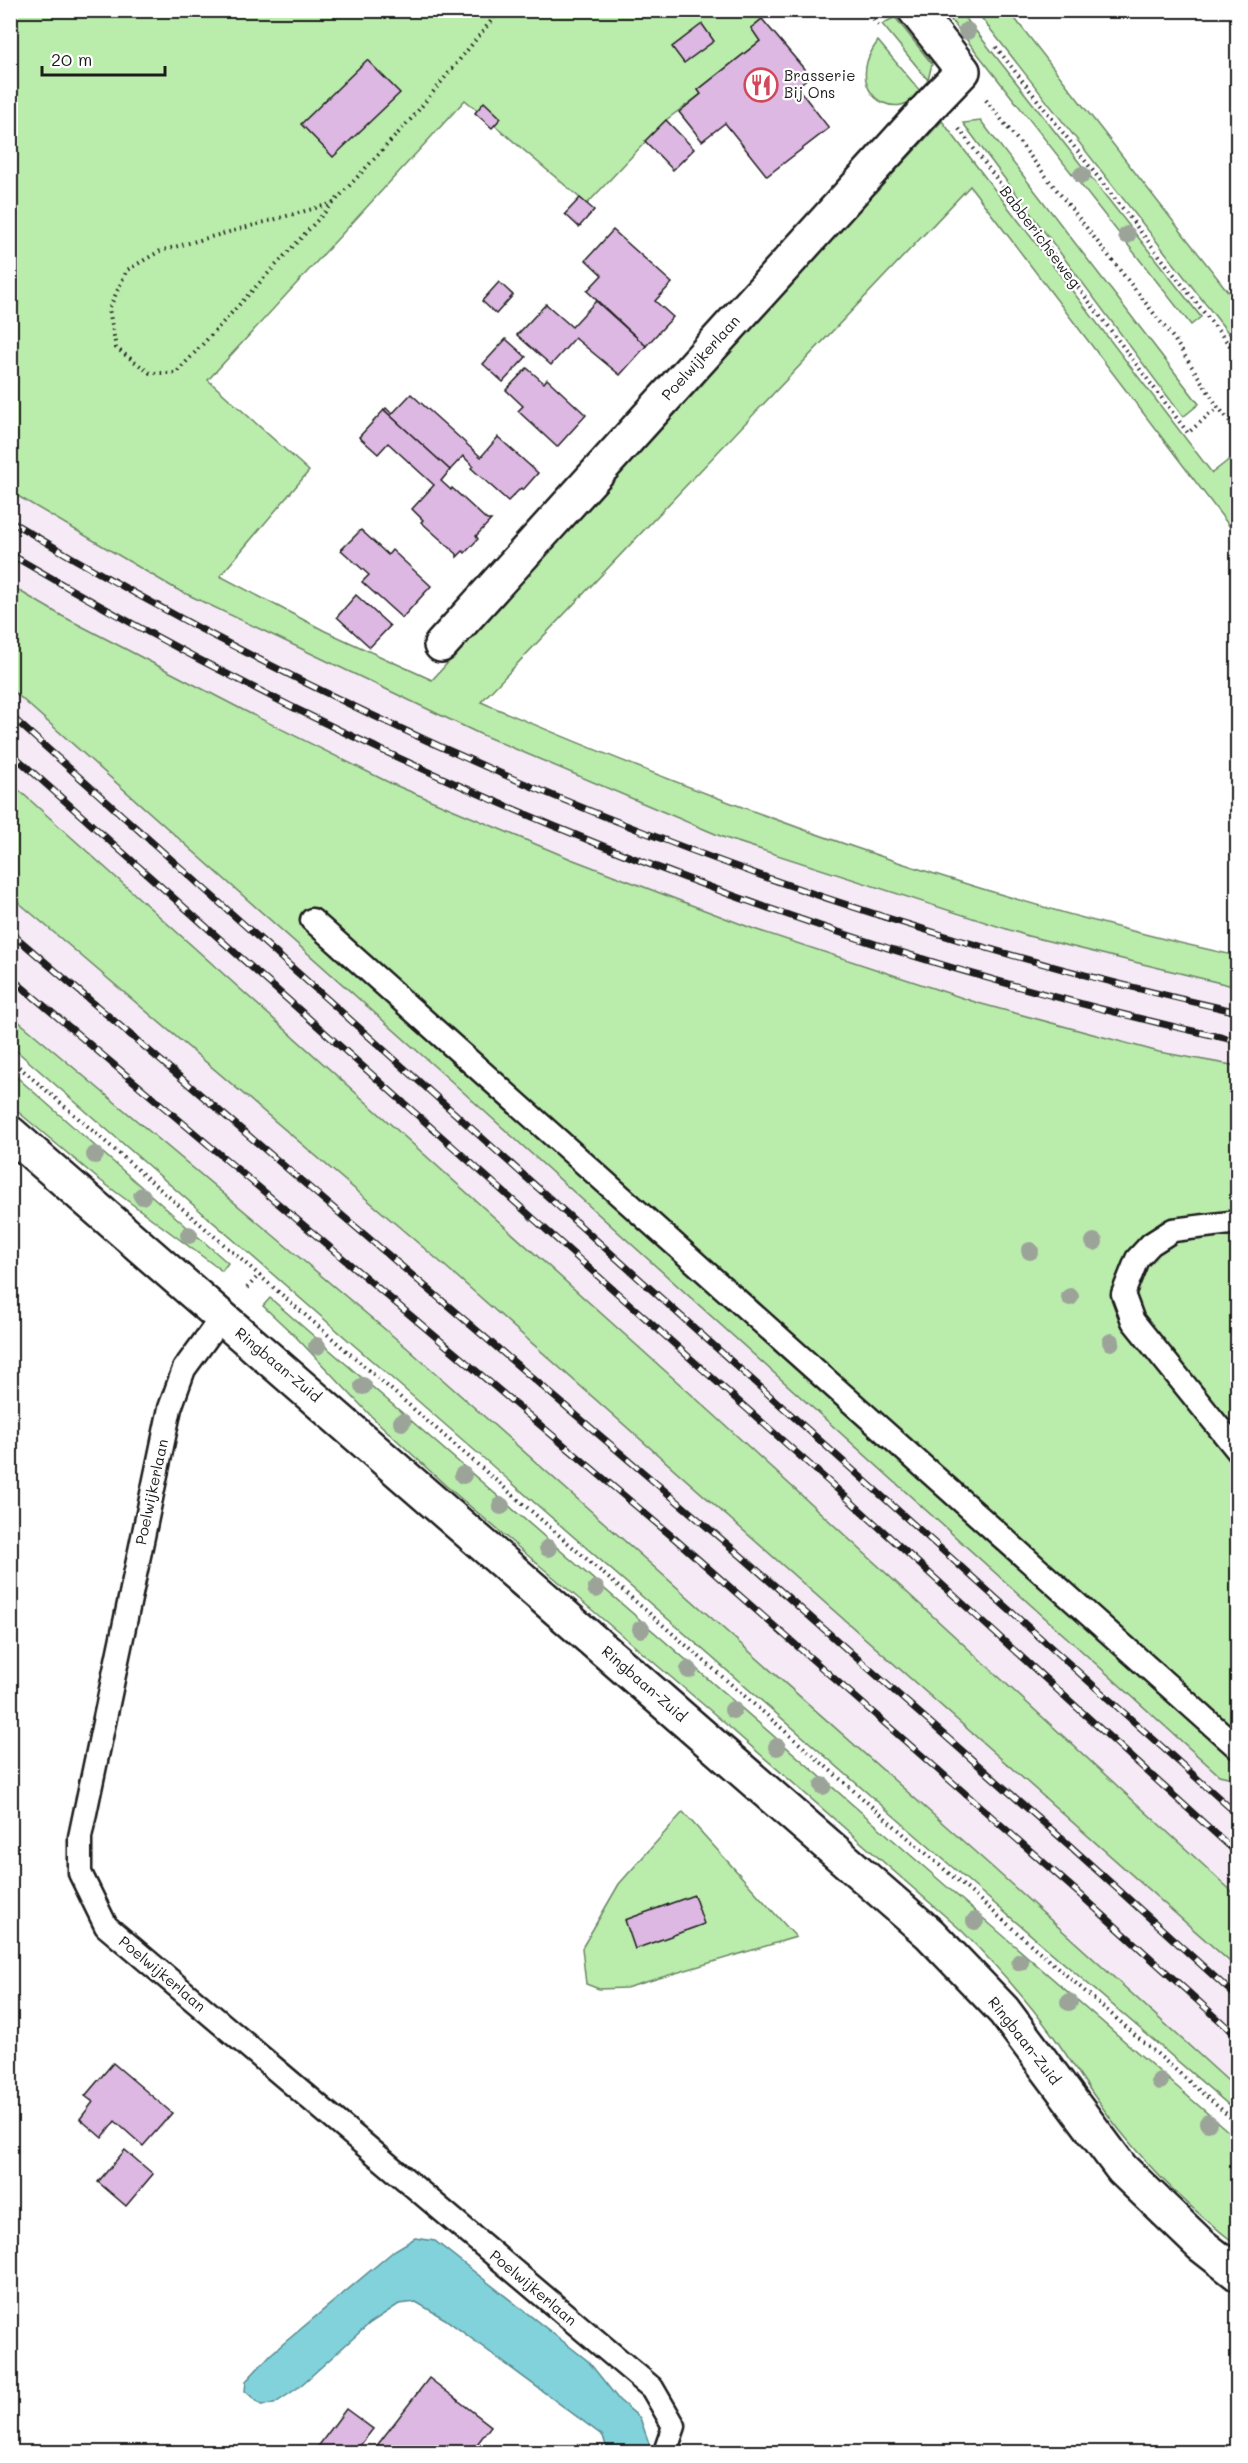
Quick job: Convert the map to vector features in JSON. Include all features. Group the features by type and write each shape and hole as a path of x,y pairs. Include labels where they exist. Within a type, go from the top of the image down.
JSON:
{"street":[{"path":"915,10 963,71"},
{"name":"Poelwijkerlaan","path":"441,645 963,71"},
{"name":"Ringbaan-Zuid","path":"10,1133 930,1934 1004,2011 1122,2169 1201,2245 1238,2274"}],"lane":[{"path":"312,920 1238,1748"},
{"path":"1238,1222 1173,1230 1151,1244 1137,1259 1123,1294 1132,1321 1238,1451"},
{"name":"Poelwijkerlaan","path":"222,1317 184,1369 170,1408 80,1837 80,1873 106,1926 652,2388 674,2426 664,2452"}],"path":[{"path":"334,202 160,251 127,270 109,309 116,348 150,373 176,373 412,118 500,10"},
{"path":"866,10 884,33"},
{"path":"995,45 1238,356"},
{"path":"963,71 1174,339 1218,407 1238,431"},
{"name":"Babberichseweg","path":"936,99 1188,433 1218,407"},
{"path":"10,1059 1238,2124"}],"shaded area":[{"path":"10,453 169,548 325,631 448,688 615,760 921,870 1041,906 1237,956 1237,2089 991,1866 406,1347 11,1015"}],"green space":[{"path":"11,11 771,11 751,28 760,41 698,90 701,94 666,120 587,204 465,100 208,380 309,471 220,576 325,631 432,680 698,389 813,259 942,121 1212,473 1235,455 1237,458 1237,536 970,186 481,702 666,778 853,847 1044,907 1237,956 1237,987 1028,936 725,838 480,734 176,589 11,492"},
{"path":"944,11 960,11 1201,317 1191,325"},
{"path":"976,11 1009,11 1237,303 1237,344"},
{"path":"895,17 932,64 928,80 882,24"},
{"path":"878,41 921,92 902,105 883,103 869,89 866,79 867,64 870,53"},
{"path":"981,121 1199,404 1183,417 963,123"},
{"path":"11,586 62,616 390,783 571,859 754,929 978,1003 1159,1052 1237,1066 1237,1779 1219,1775 451,1081 11,689"},
{"path":"11,783 712,1413 1237,1896 1237,1968 445,1266 11,896"},
{"path":"11,1015 406,1347 991,1866 1237,2089 1237,2112 974,1886 11,1046"},
{"path":"11,1072 228,1263 222,1271 97,1178 11,1106"},
{"path":"270,1298 1237,2139 1237,2245 1178,2195 1138,2153 1107,2114 1032,2009 961,1930 712,1712 445,1485 371,1416 296,1337 263,1306"},
{"path":"683,1812 796,1937 626,1988 599,1989 586,1984 582,1948 619,1884"}],"water":[{"path":"415,2238 435,2241 588,2361 619,2400 640,2418 650,2446 645,2452 608,2452 603,2436 445,2319 416,2302 399,2304 370,2323 299,2387 274,2404 261,2405 245,2391 246,2381 271,2354 395,2250"}],"building":[{"path":"762,19 810,76 797,87 829,128 767,176 725,123 702,141 679,112 701,94 698,90 760,41 751,28"},
{"path":"702,24 714,41 684,63 672,47"},
{"path":"367,60 400,93 333,157 301,124"},
{"path":"484,102 501,118 492,128 475,113"},
{"path":"666,120 694,149 673,170 645,141"},
{"path":"580,198 594,210 579,227 565,214"},
{"path":"613,230 672,283 655,301 673,317 646,346 587,291 602,275 586,260"},
{"path":"499,282 513,295 496,314 482,301"},
{"path":"596,301 646,346 620,375 575,338 551,365 517,335 546,304 572,327"},
{"path":"506,339 526,357 503,382 483,364"},
{"path":"527,368 544,383 547,379 586,415 557,447 518,411 523,406 506,390"},
{"path":"411,394 481,457 498,437 538,473 523,490 521,488 508,501 471,468 473,466 463,456 450,470 384,410 386,408 392,414"},
{"path":"384,410 450,470 441,481 487,520 491,520 476,536 478,539 465,553 463,551 457,557 457,554 421,522 423,520 412,509 434,485 388,443 378,454 359,437"},
{"path":"361,530 388,555 392,550 431,586 402,618 362,582 369,575 341,550"},
{"path":"356,595 390,626 370,647 337,617"},
{"path":"694,1895 704,1924 635,1949 625,1920"},
{"path":"113,2063 172,2113 143,2146 115,2121 102,2138 80,2119 93,2102 85,2096"},
{"path":"125,2150 153,2174 126,2206 98,2182"},
{"path":"429,2378 491,2426 471,2452 372,2452"},
{"path":"346,2409 373,2429 355,2452 314,2452"}],"railway":[{"path":"10,521 154,604 301,681 451,752 604,816 760,875 917,927 1077,973 1238,1012"},
{"path":"10,554 154,635 301,712 452,782 604,847 760,905 917,957 1077,1003 1238,1041"},
{"path":"10,715 1238,1815"},
{"path":"10,752 837,1489 1238,1854"},
{"path":"10,932 740,1555 1069,1845 1238,1998"},
{"path":"10,977 674,1538 1083,1897 1238,2037"}],"place":[{"name":"Brasserie Bij Ons","path":"761,85"}]}
